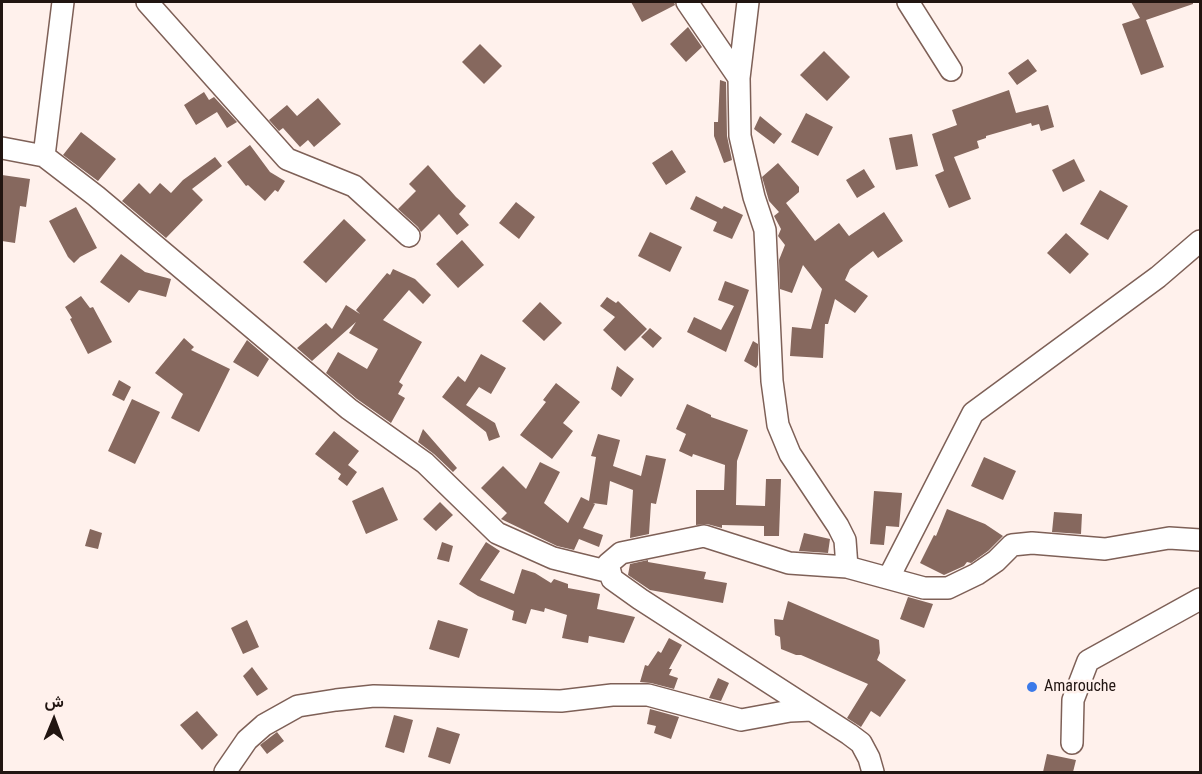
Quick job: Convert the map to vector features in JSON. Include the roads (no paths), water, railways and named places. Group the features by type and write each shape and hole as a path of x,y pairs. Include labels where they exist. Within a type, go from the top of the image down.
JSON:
{"street":[{"path":"44,156 63,2"},
{"path":"147,2 287,159 354,186 409,236"},
{"path":"687,2 739,78"},
{"path":"748,2 739,78 740,136 754,197 765,230 772,381 778,425 790,454 838,526 844,540 847,567"},
{"path":"908,2 951,70"},
{"path":"2,148 44,156 104,203 349,409 425,463 497,533 553,558 610,572"},
{"path":"889,577 973,413 1158,277 1200,241"},
{"path":"873,772 861,743 640,600 612,579 608,564 621,553 704,536 789,563 847,567 924,588 948,588 977,574 996,561 1011,545 1032,543 1106,549 1169,538 1200,540"},
{"path":"1072,742 1073,700 1088,661 1200,599"},
{"path":"225,772 247,740 264,724 298,706 336,700 374,696 561,701 612,695 648,694 741,720 790,711 812,710"}],"place":[{"name":"Amarouche","path":"1032,687"}]}
